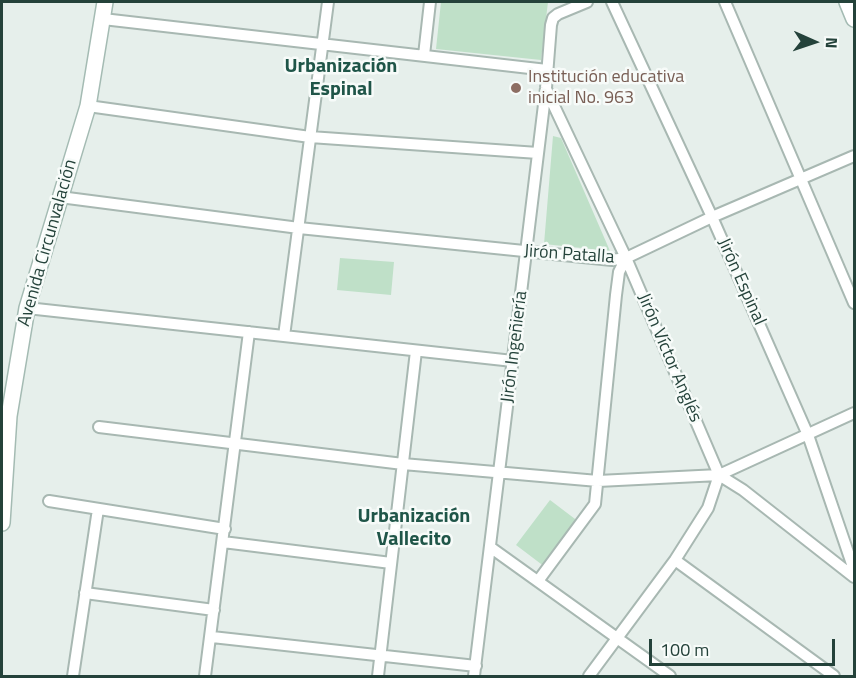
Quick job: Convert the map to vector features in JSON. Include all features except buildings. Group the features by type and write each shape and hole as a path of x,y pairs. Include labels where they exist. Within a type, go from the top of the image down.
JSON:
{"main road":[{"name":"Avenida Circunvalación","path":"2,523 9,416 27,308 88,106 105,2"},
{"path":"847,2 855,20"}],"street":[{"path":"284,336 328,2"},
{"path":"424,55 430,2"},
{"name":"Jirón Ingeñiería","path":"475,671 546,88 551,25 553,18 587,2"},
{"name":"Jirón Espinal","path":"612,2 712,217 808,435 855,570"},
{"path":"725,2 855,303"},
{"path":"103,19 547,70"},
{"name":"Jirón Víctor Anglés","path":"546,88 626,258 719,475"},
{"path":"88,106 310,137 538,153"},
{"name":"Jirón Patalla","path":"60,196 299,228 612,260 626,258 712,217 855,156"},
{"path":"538,581 591,511 597,495 616,295 620,272 626,258"},
{"path":"27,308 513,361"},
{"path":"205,676 237,443 249,332"},
{"path":"378,676 417,351"},
{"path":"99,427 403,464 598,481 719,475 855,413"},
{"path":"589,676 675,560 708,508 719,475"},
{"path":"719,475 743,490 855,577"},
{"path":"49,501 225,529"},
{"path":"73,676 98,509"},
{"path":"224,542 391,563"},
{"path":"490,547 670,676"},
{"path":"675,560 834,676"},
{"path":"85,593 214,610"},
{"path":"212,637 380,655 475,671"}],"green space":[{"path":"441,2 548,2 541,60 436,49"},
{"path":"553,136 561,138 610,251 544,244"},
{"path":"340,258 394,262 391,295 337,290"},
{"path":"550,500 579,522 545,567 516,545"}],"place":[{"name":"Institución educativa inicial No. 963","path":"516,88"}],"district":[{"name":"Urbanización Espinal","path":"341,78"},
{"name":"Urbanización Vallecito","path":"414,528"}]}
